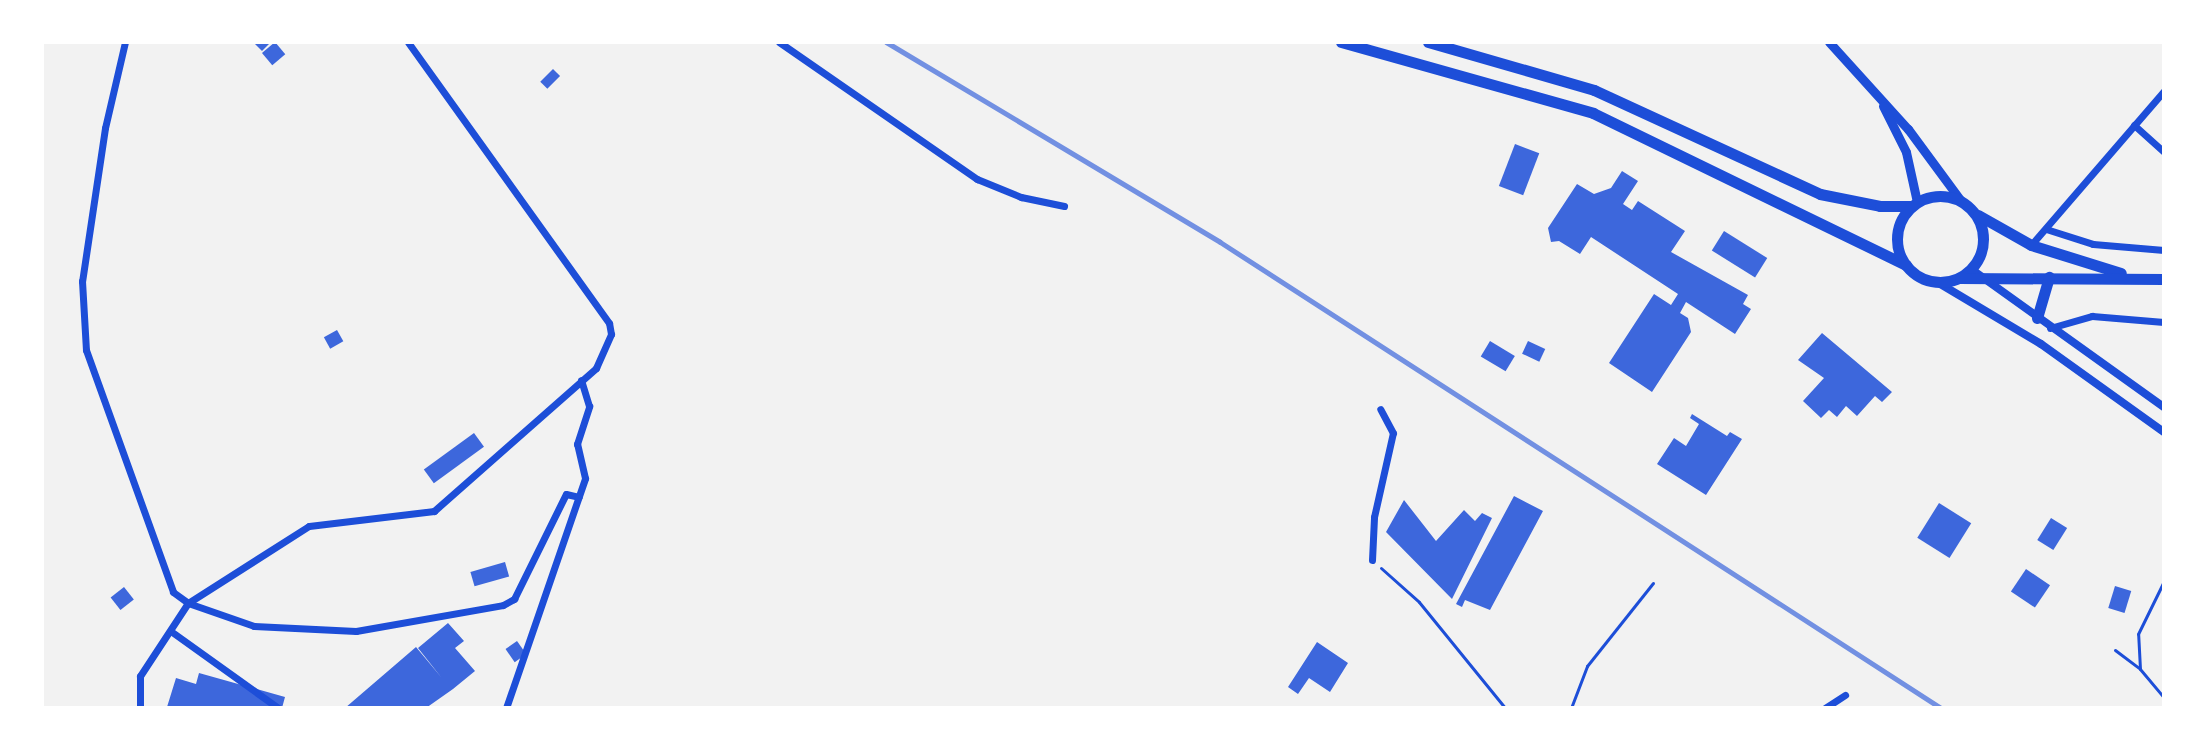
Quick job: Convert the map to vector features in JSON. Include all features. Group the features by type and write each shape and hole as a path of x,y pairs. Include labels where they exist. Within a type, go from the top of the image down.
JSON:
{"main road":[{"path":"1341,42 1593,113 1937,282 1976,273 2164,279"},
{"path":"1428,42 1594,90 1820,194 1865,204 1914,204 1939,195 1961,201"},
{"path":"1829,42 1878,95 1961,201 1975,213 2031,245 2137,276"},
{"path":"1878,95 1906,152 1914,204 1898,228 1906,265"},
{"path":"1975,213 1984,240 1976,273"},
{"path":"2037,318 2049,277"}],"street":[{"path":"125,42 82,281 86,350 173,592 188,603 254,626 356,631 503,605 514,599 566,494 579,497"},
{"path":"140,708 140,676 172,632 174,617 188,603 309,526 434,511 596,368 611,334 609,323 408,42"},
{"path":"779,42 977,179 1021,197 1064,206"},
{"path":"2031,245 2164,91"},
{"path":"2134,125 2164,152"},
{"path":"2046,229 2093,244 2164,250"},
{"path":"1976,273 2164,407"},
{"path":"1937,282 2041,344 2164,432"},
{"path":"2050,328 2092,316 2164,322"},
{"path":"506,708 585,478 577,444 589,406 581,380"},
{"path":"1372,560 1374,517 1393,433 1380,409"},
{"path":"172,632 278,708"},
{"path":"1825,708 1845,695"}],"path":[{"path":"1372,560 1419,602 1505,708"},
{"path":"2140,669 2138,634 2164,581"},
{"path":"1571,708 1587,666 1653,583"},
{"path":"2115,650 2140,669 2164,698"}],"building":[{"path":"253,42 271,42 262,51"},
{"path":"275,42 285,54 272,65 262,53"},
{"path":"553,69 560,76 547,89 540,82"},
{"path":"1515,144 1539,153 1523,195 1499,186"},
{"path":"1622,171 1638,181 1623,204 1632,210 1638,201 1685,231 1671,252 1748,295 1743,304 1751,309 1735,334 1686,302 1680,313 1688,318 1691,332 1652,392 1609,363 1654,294 1671,305 1678,294 1591,237 1580,254 1559,241 1551,242 1548,228 1577,184 1594,194 1611,188"},
{"path":"1724,231 1767,258 1755,278 1712,251"},
{"path":"337,330 343,341 330,349 324,337"},
{"path":"1822,333 1892,392 1882,402 1875,396 1857,416 1846,406 1837,417 1829,410 1821,418 1803,401 1824,378 1798,360"},
{"path":"1490,341 1515,356 1506,371 1481,356"},
{"path":"1528,341 1545,349 1539,362 1522,354"},
{"path":"1692,414 1727,436 1730,432 1742,439 1706,495 1657,464 1674,438 1686,446 1699,424 1690,418"},
{"path":"474,433 484,447 434,483 424,469"},
{"path":"1514,496 1543,511 1490,610 1465,600 1462,607 1456,604"},
{"path":"1404,500 1436,541 1464,510 1475,521 1482,513 1492,518 1452,599 1386,532"},
{"path":"1939,503 1971,523 1949,558 1917,538"},
{"path":"2051,518 2067,528 2053,550 2037,540"},
{"path":"505,562 509,576 475,586 470,572"},
{"path":"2026,569 2050,585 2035,608 2011,591"},
{"path":"2115,586 2131,591 2125,613 2108,608"},
{"path":"124,587 134,600 120,610 111,597"},
{"path":"448,623 464,641 455,648 475,671 426,708 345,708 416,647 441,677 418,648"},
{"path":"517,641 526,654 515,662 506,649"},
{"path":"1317,642 1348,663 1330,692 1309,678 1298,694 1288,687"},
{"path":"199,673 285,697 282,708 167,707 176,678 196,684"}],"railway":[{"path":"886,42 1220,242 1941,708"}]}
